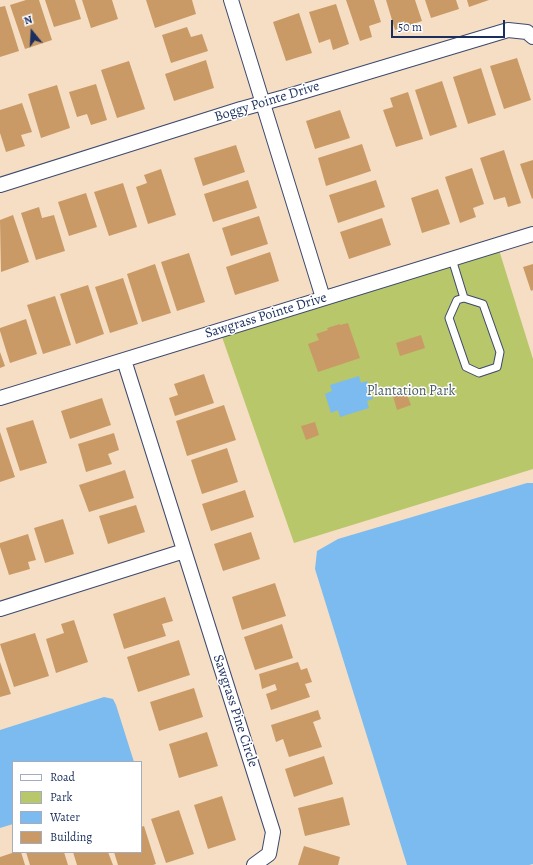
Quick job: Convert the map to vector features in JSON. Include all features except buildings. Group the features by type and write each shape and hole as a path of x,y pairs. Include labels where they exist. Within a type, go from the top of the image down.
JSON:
{"street":[{"path":"231,0 323,298"},
{"name":"Boggy Pointe Drive","path":"0,185 241,110 508,30 527,32 533,37"},
{"name":"Sawgrass Pointe Drive","path":"0,398 533,234"},
{"name":"Sawgrass Pine Circle","path":"124,360 273,832 269,854 254,865"},
{"path":"0,609 184,551"}],"lane":[{"path":"452,259 464,298"},
{"path":"464,298 483,304 500,352 497,367 479,373 466,367 449,318 457,300 464,298"}],"green space":[{"name":"Plantation Park","path":"499,250 533,359 533,469 294,543 222,337"}],"water":[{"path":"359,376 361,383 367,381 373,399 367,401 369,408 340,417 338,410 331,413 325,394 332,391 330,385"},
{"path":"527,483 533,483 533,864 407,865 315,569 317,551 338,539"},
{"path":"104,697 113,699 134,761 12,761 12,824 0,828 0,730"}]}
